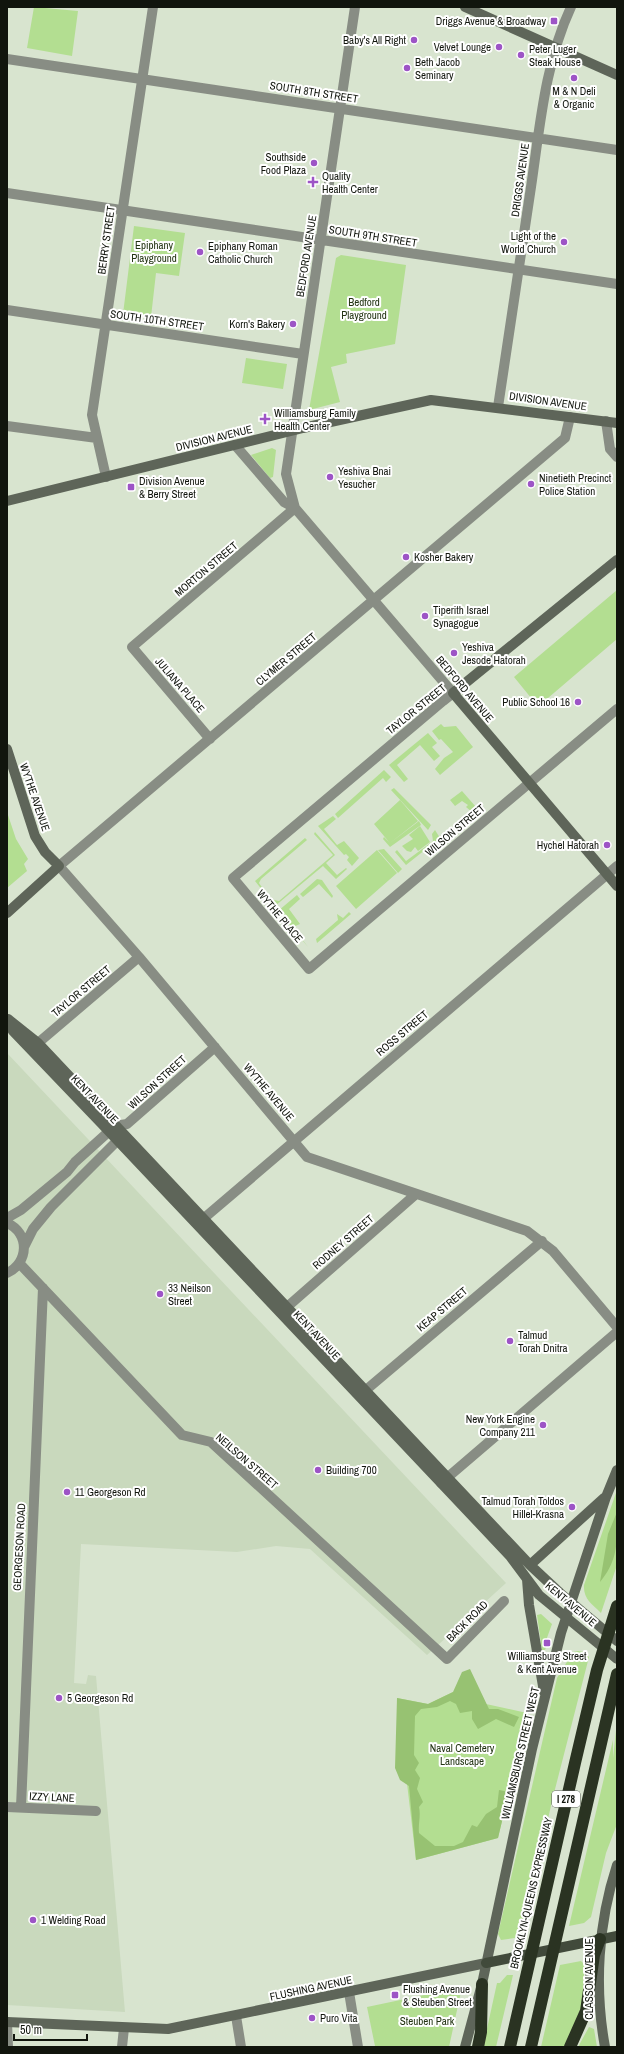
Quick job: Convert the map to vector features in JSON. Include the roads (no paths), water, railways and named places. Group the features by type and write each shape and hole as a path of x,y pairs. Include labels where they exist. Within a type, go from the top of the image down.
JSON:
{"highway":[{"name":"BROOKLYN-QUEENS EXPRESSWAY","path":"510,2047 597,1670 617,1606"},
{"name":"I 278","path":"531,2047 616,1678"},
{"path":"570,2047 586,2011 594,1955 600,1939"},
{"path":"478,2047 481,2032 482,1984"}],"main road":[{"path":"465,7 617,75"},
{"name":"DIVISION AVENUE","path":"7,501 292,431 431,400 498,407 617,423"},
{"name":"TAYLOR STREET","path":"454,694 617,560"},
{"name":"BEDFORD AVENUE","path":"454,694 617,886"},
{"name":"WYTHE AVENUE","path":"7,749 35,836 45,852 59,866"},
{"name":"CLYMER STREET","path":"7,913 59,866"},
{"name":"KENT AVENUE","path":"7,1019 38,1043 112,1129"},
{"name":"KENT AVENUE","path":"7,1019 12,1031 203,1219 287,1307 362,1393"},
{"name":"KENT AVENUE","path":"120,1137 444,1480 530,1565 617,1641"},
{"name":"WILLIAMSBURG STREET WEST","path":"465,2047 482,1984 545,1696 566,1617 606,1496 617,1470"},
{"name":"KENT AVENUE","path":"444,1480 514,1561 539,1595 617,1659"},
{"path":"530,1565 606,1496"},
{"path":"527,1579 529,1605 545,1696"},
{"name":"CLASSON AVENUE","path":"605,2047 600,2007 600,1939 607,1901 617,1865"},
{"name":"FLUSHING AVENUE","path":"7,2022 168,2029 617,1936"}],"street":[{"name":"BERRY STREET","path":"106,477 92,415 153,7"},
{"name":"BEDFORD AVENUE","path":"295,508 286,474 355,7"},
{"name":"DRIGGS AVENUE","path":"498,407 538,138 555,47 571,7"},
{"name":"SOUTH 8TH STREET","path":"7,59 617,150"},
{"name":"SOUTH 9TH STREET","path":"7,193 617,284"},
{"name":"SOUTH 10TH STREET","path":"7,310 303,354"},
{"name":"CLYMER STREET","path":"59,866 565,438 570,417"},
{"path":"606,421 610,449 617,457"},
{"path":"7,426 96,438"},
{"name":"BEDFORD AVENUE","path":"235,445 284,502 295,508 454,694"},
{"name":"MORTON STREET","path":"132,647 295,508"},
{"name":"JULIANA PLACE","path":"132,647 210,739"},
{"name":"TAYLOR STREET","path":"233,878 443,701 454,694"},
{"name":"WILSON STREET","path":"309,969 617,709"},
{"name":"WYTHE AVENUE","path":"59,866 139,957 310,1159 523,1229 542,1241 553,1251 617,1327"},
{"name":"ROSS STREET","path":"203,1219 617,866"},
{"name":"WYTHE PLACE","path":"233,878 309,969"},
{"name":"TAYLOR STREET","path":"38,1043 139,957"},
{"name":"WILSON STREET","path":"7,1218 21,1210 67,1172 112,1129 127,1124 215,1047"},
{"path":"7,1273 20,1264 24,1247 33,1229 79,1177 120,1137"},
{"name":"RODNEY STREET","path":"287,1307 416,1194"},
{"path":"7,1223 13,1226 20,1234 24,1247"},
{"name":"KEAP STREET","path":"362,1393 542,1241"},
{"name":"NEILSON STREET","path":"20,1264 182,1435 211,1442 447,1659"},
{"name":"GEORGESON ROAD","path":"20,1807 42,1288"},
{"path":"444,1480 617,1332"},
{"name":"BACK ROAD","path":"447,1659 504,1601"},
{"name":"IZZY LANE","path":"7,1806 96,1811"},
{"path":"349,1992 358,2047"},
{"path":"236,2016 241,2047"},
{"path":"7,2022 8,2047"},
{"path":"122,2047 124,2028"}],"place":[{"name":"Driggs Avenue & Broadway","path":"554,21"},
{"name":"Baby's All Right","path":"414,40"},
{"name":"Velvet Lounge","path":"499,47"},
{"name":"Peter Luger Steak House","path":"521,55"},
{"name":"Beth Jacob Seminary","path":"407,68"},
{"name":"M & N Deli & Organic","path":"574,78"},
{"name":"Southside Food Plaza","path":"314,163"},
{"name":"Quality Health Center","path":"313,182"},
{"name":"Light of the World Church","path":"564,242"},
{"name":"Epiphany Roman Catholic Church","path":"200,252"},
{"name":"Korn's Bakery","path":"293,324"},
{"name":"Williamsburg Family Health Center","path":"265,419"},
{"name":"Yeshiva Bnai Yesucher","path":"330,477"},
{"name":"Ninetieth Precinct Police Station","path":"531,484"},
{"name":"Division Avenue & Berry Street","path":"131,487"},
{"name":"Kosher Bakery","path":"406,557"},
{"name":"Tiperith Israel Synagogue","path":"425,616"},
{"name":"Yeshiva Jesode Hatorah","path":"454,653"},
{"name":"Public School 16","path":"578,702"},
{"name":"Hychel Hatorah","path":"607,845"},
{"name":"33 Neilson Street","path":"160,1294"},
{"name":"Talmud Torah Dnitra","path":"510,1341"},
{"name":"New York Engine Company 211","path":"543,1425"},
{"name":"Building 700","path":"318,1470"},
{"name":"11 Georgeson Rd","path":"67,1492"},
{"name":"Talmud Torah Toldos Hillel-Krasna","path":"572,1507"},
{"name":"Williamsburg Street & Kent Avenue","path":"547,1643"},
{"name":"5 Georgeson Rd","path":"59,1698"},
{"name":"1 Welding Road","path":"33,1920"},
{"name":"Flushing Avenue & Steuben Street","path":"395,1995"},
{"name":"Puro Vita","path":"312,2018"}],"park label":[{"name":"Epiphany Playground","path":"154,251"},
{"name":"Bedford Playground","path":"364,308"},
{"name":"Naval Cemetery Landscape","path":"462,1754"},
{"name":"Steuben Park","path":"427,2021"}]}
